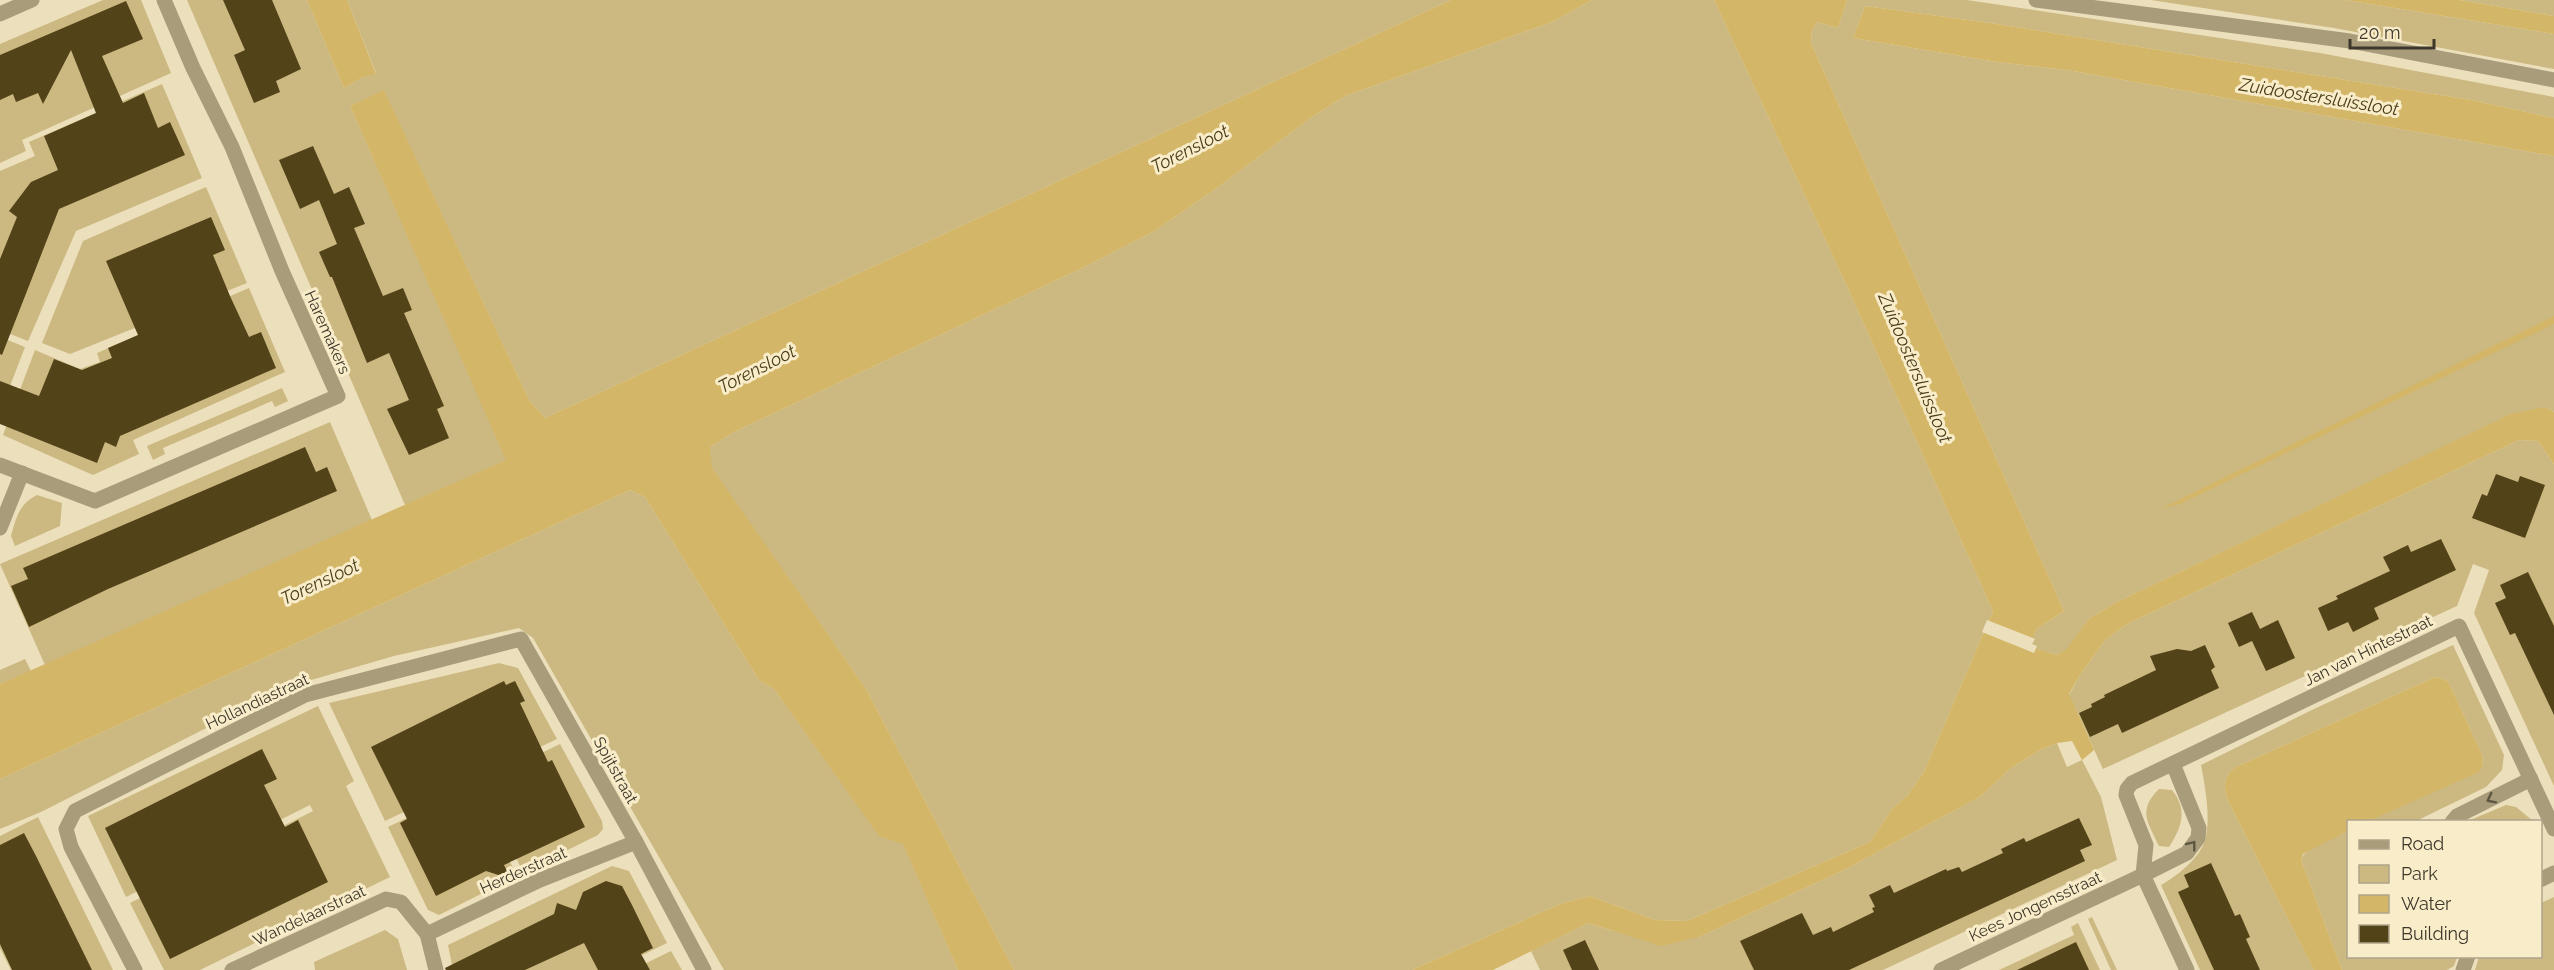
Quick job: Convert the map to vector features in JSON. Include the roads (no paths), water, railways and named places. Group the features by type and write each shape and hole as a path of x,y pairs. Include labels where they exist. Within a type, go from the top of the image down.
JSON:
{"street":[{"name":"Haremakers","path":"0,465 95,501 338,396 282,271 232,147 193,68 164,0"},
{"path":"2036,0 2350,41 2554,80"},
{"path":"0,14 24,2"},
{"path":"0,528 22,473"},
{"name":"Jan van Hintestraat","path":"2143,875 2146,845 2126,795 2132,783 2459,626 2554,829"},
{"name":"Spijtstraat","path":"466,653 521,639 636,842 704,970"},
{"name":"Hollandiastraat","path":"135,970 71,847 66,829 75,811 305,695 466,653"},
{"path":"2173,764 2197,819 2199,838 2187,853 2143,875 2187,970"},
{"path":"2454,820 2457,816 2531,779"},
{"name":"Herderstraat","path":"427,934 540,880 636,842"},
{"name":"Kees Jongensstraat","path":"1941,970 2143,875"},
{"name":"Wandelaarstraat","path":"232,970 386,899 401,902 427,934"},
{"path":"427,934 436,970"}],"water":[{"path":"307,0 347,0 376,74 363,77 344,88"},
{"name":"Torensloot","path":"1451,0 1592,0 1552,22 1345,96 1309,119 1153,232 1080,269 734,432 710,447 712,468 866,689 1014,970 958,970 903,844 879,836 774,689 759,680 645,497 630,490 0,779 0,684 506,460 350,106 384,90 529,400 545,418"},
{"name":"Zuidoostersluissloot","path":"1714,0 1847,0 1838,28 1817,22 1812,30 1811,43 2064,611 2037,629 2028,646 2056,655 2065,651 2089,619 2117,602 2511,414 2545,407 2554,412 2554,464 2538,441 2519,440 2129,623 2106,639 2069,694 2094,750 2082,760 2072,741 2057,743 2040,750 2011,768 1981,796 1846,869 1699,937 1661,946 1588,923 1493,970 1412,970 1560,904 1590,896 1655,920 1687,921 1870,842 1893,808 1908,795 1924,772 1993,611 1845,282"},
{"path":"2346,0 2459,0 2554,16 2554,34"},
{"name":"Zuidoostersluissloot","path":"1865,6 1990,23 2471,100 2554,118 2554,156 2067,70 1997,62 1853,38"},
{"path":"2554,316 2554,324 2180,504 2160,509"},
{"path":"2435,677 2448,681 2482,755 2483,765 2479,772 2371,820 2347,820 2347,832 2303,854 2301,860 2342,970 2314,970 2228,801 2225,791 2226,778 2236,767"}]}
